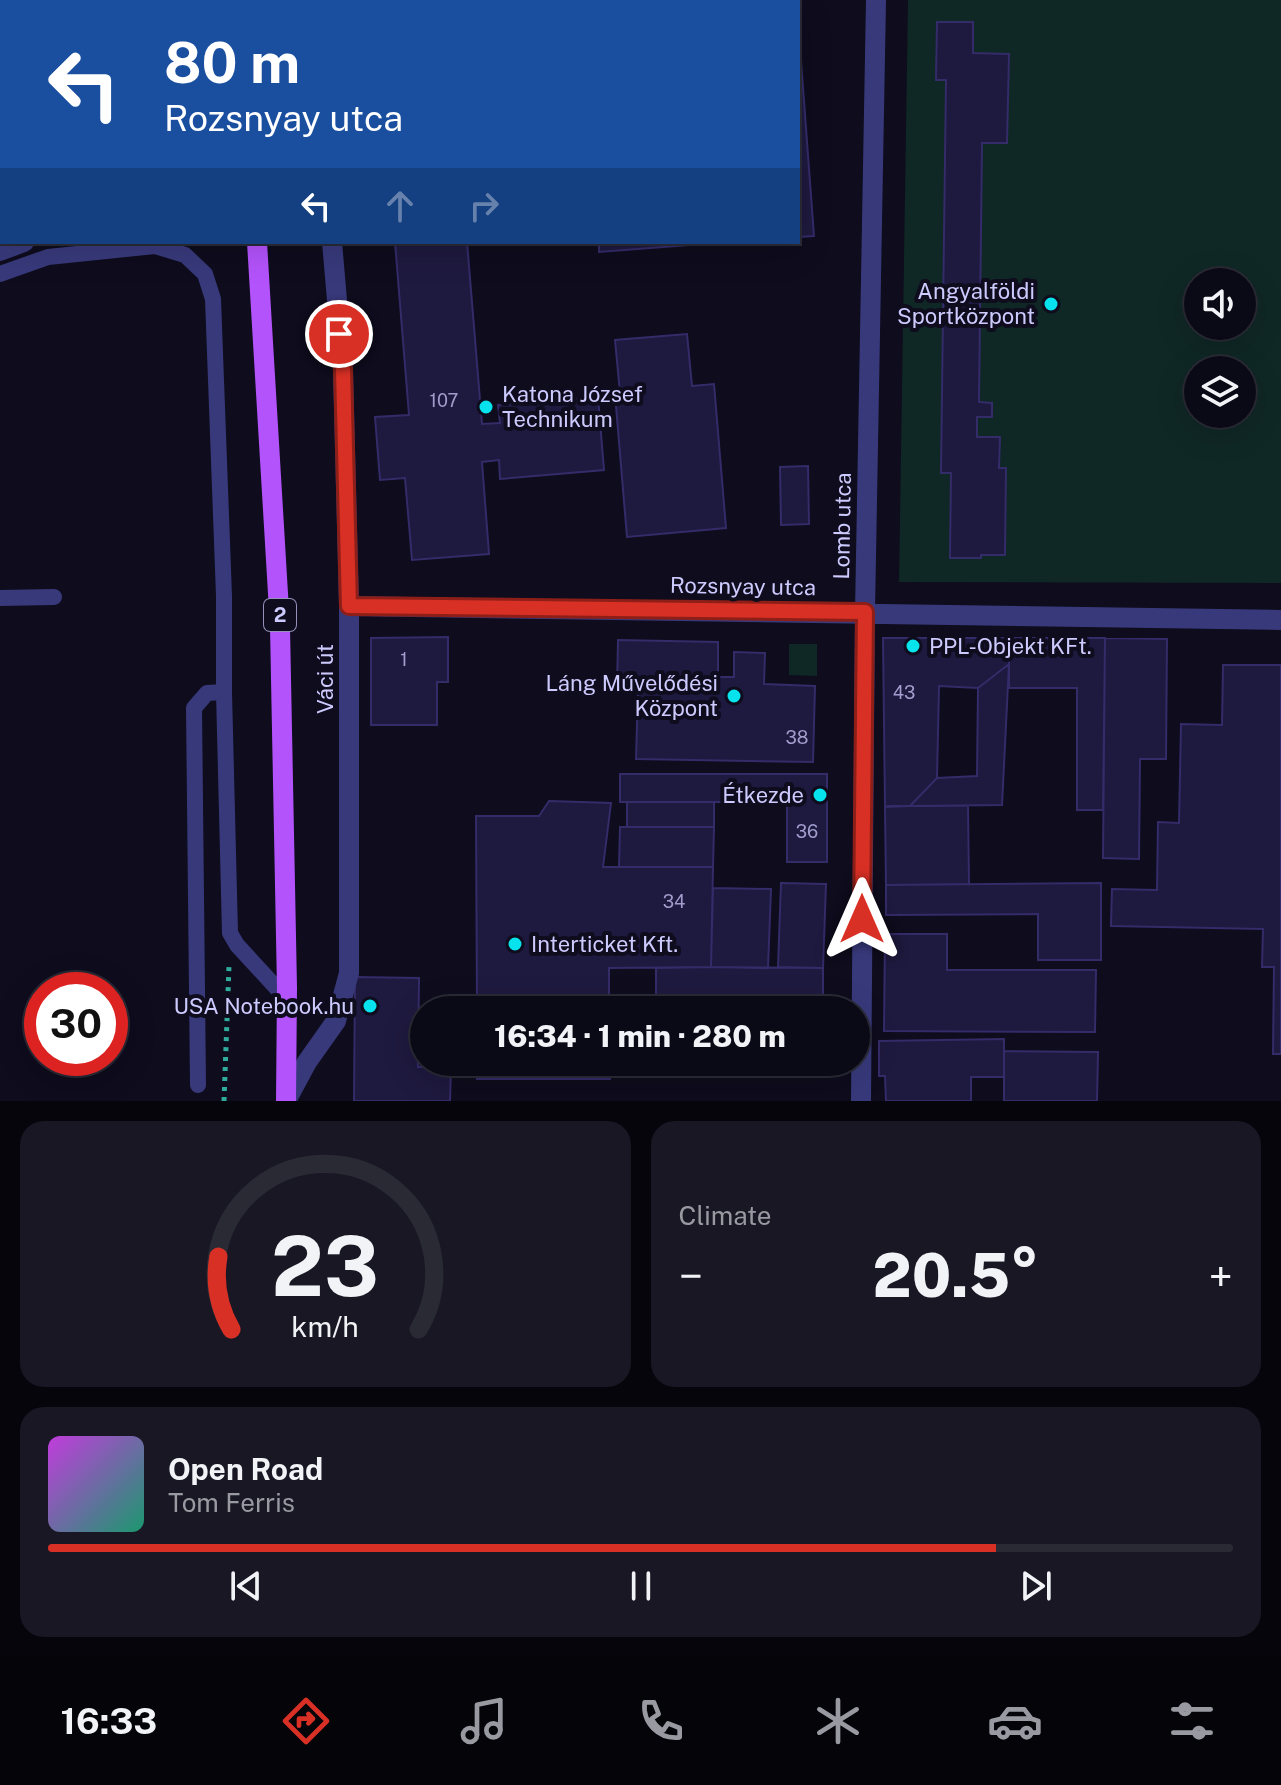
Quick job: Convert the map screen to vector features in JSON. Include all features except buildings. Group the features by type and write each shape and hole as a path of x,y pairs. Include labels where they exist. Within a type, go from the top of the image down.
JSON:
{"main road":[{"name":"Váci út","path":"257,244 280,627 286,1101"}],"street":[{"name":"Lomb utca","path":"861,1101 865,612 876,0"},
{"name":"Váci út","path":"286,1101 307,1062 336,1021 349,973 349,606 343,370 332,244"},
{"name":"Rozsnyay utca","path":"349,606 1281,620"}],"lane":[{"path":"0,274 48,257 155,246 185,255 205,274 213,299 224,596 230,933 237,945 283,995 287,1006"},
{"path":"0,598 54,597"},
{"path":"198,1085 194,708 207,693 224,692"}],"path":[{"path":"224,1101 230,933"}],"green space":[{"name":"Angyalföldi Sportközpont","path":"908,0 1281,0 1281,583 899,582"},
{"path":"789,644 817,644 817,676 789,675"}],"place":[{"name":"Angyalföldi Sportközpont","path":"1051,304"},
{"name":"Katona József Technikum","path":"486,407"},
{"name":"PPL-Objekt KFt.","path":"913,646"},
{"name":"Láng Művelődési Központ","path":"734,696"},
{"name":"Étkezde","path":"820,795"},
{"name":"Interticket Kft.","path":"515,944"},
{"name":"USA Notebook.hu","path":"370,1006"}],"route":[{"path":"339,334 343,370 349,606 865,612 862,919"}]}
